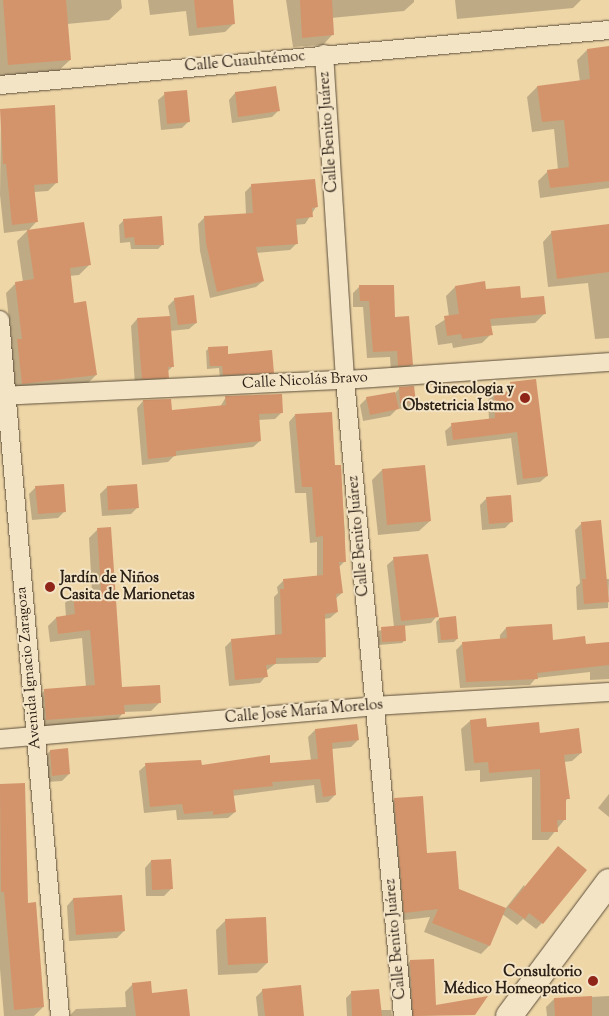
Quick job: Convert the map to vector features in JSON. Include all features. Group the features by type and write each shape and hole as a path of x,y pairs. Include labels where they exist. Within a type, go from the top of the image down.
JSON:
{"main road":[{"path":"509,1016 609,882"}],"street":[{"name":"Calle Cuauhtémoc","path":"0,86 324,54 609,30"},
{"name":"Calle Benito Juárez","path":"324,54 345,380 403,1016"},
{"name":"Avenida Ignacio Zaragoza","path":"0,320 2,396 60,1016"},
{"name":"Calle Nicolás Bravo","path":"2,396 345,380 609,362"},
{"name":"Calle José María Morelos","path":"0,739 374,706 609,692"}],"building":[{"path":"3,0 66,0 71,60 8,65"},
{"path":"194,0 233,0 235,24 197,28"},
{"path":"300,0 332,0 334,35 302,38"},
{"path":"609,46 609,181 550,188 547,170 569,167 564,120 542,122 537,86 590,79 587,49"},
{"path":"276,86 280,111 238,117 235,92"},
{"path":"187,90 190,122 167,124 164,92"},
{"path":"55,105 58,183 34,185 38,222 12,225 6,164 3,164 0,109"},
{"path":"315,179 318,207 312,208 313,217 296,219 298,244 256,247 264,281 217,292 206,243 204,216 253,213 251,184"},
{"path":"162,216 164,245 135,245 134,237 125,238 123,219"},
{"path":"84,222 91,265 70,268 74,303 86,301 97,375 22,384 17,339 22,339 15,282 34,279 27,230"},
{"path":"609,224 609,272 557,279 551,231"},
{"path":"485,281 486,289 520,286 521,298 544,296 546,314 490,319 493,335 462,339 461,334 447,336 444,316 459,314 455,286"},
{"path":"359,285 394,285 395,317 409,316 413,365 398,366 397,351 373,352 369,301 360,301"},
{"path":"194,295 197,323 178,325 174,298"},
{"path":"170,316 174,367 168,367 169,378 142,379 137,318"},
{"path":"228,346 228,354 272,350 274,373 223,375 222,366 210,366 208,347"},
{"path":"536,379 548,476 523,479 517,432 453,440 451,423 495,418 494,393 512,392 510,382"},
{"path":"414,386 416,402 400,403 399,387"},
{"path":"395,392 399,409 370,415 366,397"},
{"path":"282,394 283,413 259,414 261,441 176,451 176,456 148,459 143,400 171,399 172,410 226,405 225,396"},
{"path":"332,412 335,465 341,465 346,562 339,562 343,593 336,594 338,612 325,614 326,657 276,658 276,664 266,665 268,677 235,680 231,639 282,634 280,589 284,589 283,579 323,575 323,536 316,537 312,487 302,487 295,414"},
{"path":"425,465 431,521 387,525 382,469"},
{"path":"64,484 66,512 38,514 35,486"},
{"path":"137,484 139,508 108,510 107,486"},
{"path":"511,495 513,522 489,524 486,497"},
{"path":"601,520 609,602 584,604 582,579 586,579 581,522"},
{"path":"111,527 122,687 160,685 161,703 124,705 125,714 46,720 44,689 95,685 90,630 58,634 56,617 75,614 73,593 101,591 97,528"},
{"path":"428,554 439,617 401,621 393,557"},
{"path":"456,616 458,639 441,640 439,618"},
{"path":"552,624 553,640 585,636 586,644 609,642 609,665 537,673 538,679 466,682 462,642 507,638 506,627"},
{"path":"405,625 406,641 382,642 381,627"},
{"path":"486,718 487,727 539,722 540,733 579,728 582,753 564,755 570,799 566,799 566,820 557,820 558,832 541,832 540,769 489,773 488,762 474,763 470,720"},
{"path":"357,724 359,740 332,743 336,795 323,797 320,779 272,782 273,786 233,790 236,812 213,815 213,811 184,814 182,804 150,807 145,763 201,760 202,765 270,755 270,763 318,759 315,729"},
{"path":"68,748 70,774 52,776 50,750"},
{"path":"25,783 28,903 36,902 44,1007 14,1010 4,892 1,892 0,784"},
{"path":"423,796 427,853 456,851 459,889 506,908 490,946 432,923 438,909 404,913 394,798"},
{"path":"558,846 587,870 543,924 529,913 525,919 508,907"},
{"path":"171,859 173,889 152,890 151,860"},
{"path":"122,895 125,931 76,935 73,898"},
{"path":"266,917 268,963 228,965 225,919"},
{"path":"434,959 436,1005 488,996 475,1015 413,1016 410,960"},
{"path":"151,981 152,993 187,989 190,1016 136,1016 132,983"},
{"path":"301,985 304,1016 265,1016 262,989"},
{"path":"379,989 382,1016 352,1016 351,991"},
{"path":"592,996 592,1016 555,1016 554,998"}],"place":[{"name":"Ginecologia y Obstetricia Istmo","path":"525,398"},
{"name":"Jardín de Niños Casita de Marionetas","path":"50,587"},
{"name":"Consultorio Médico Homeopatico","path":"593,981"}]}
